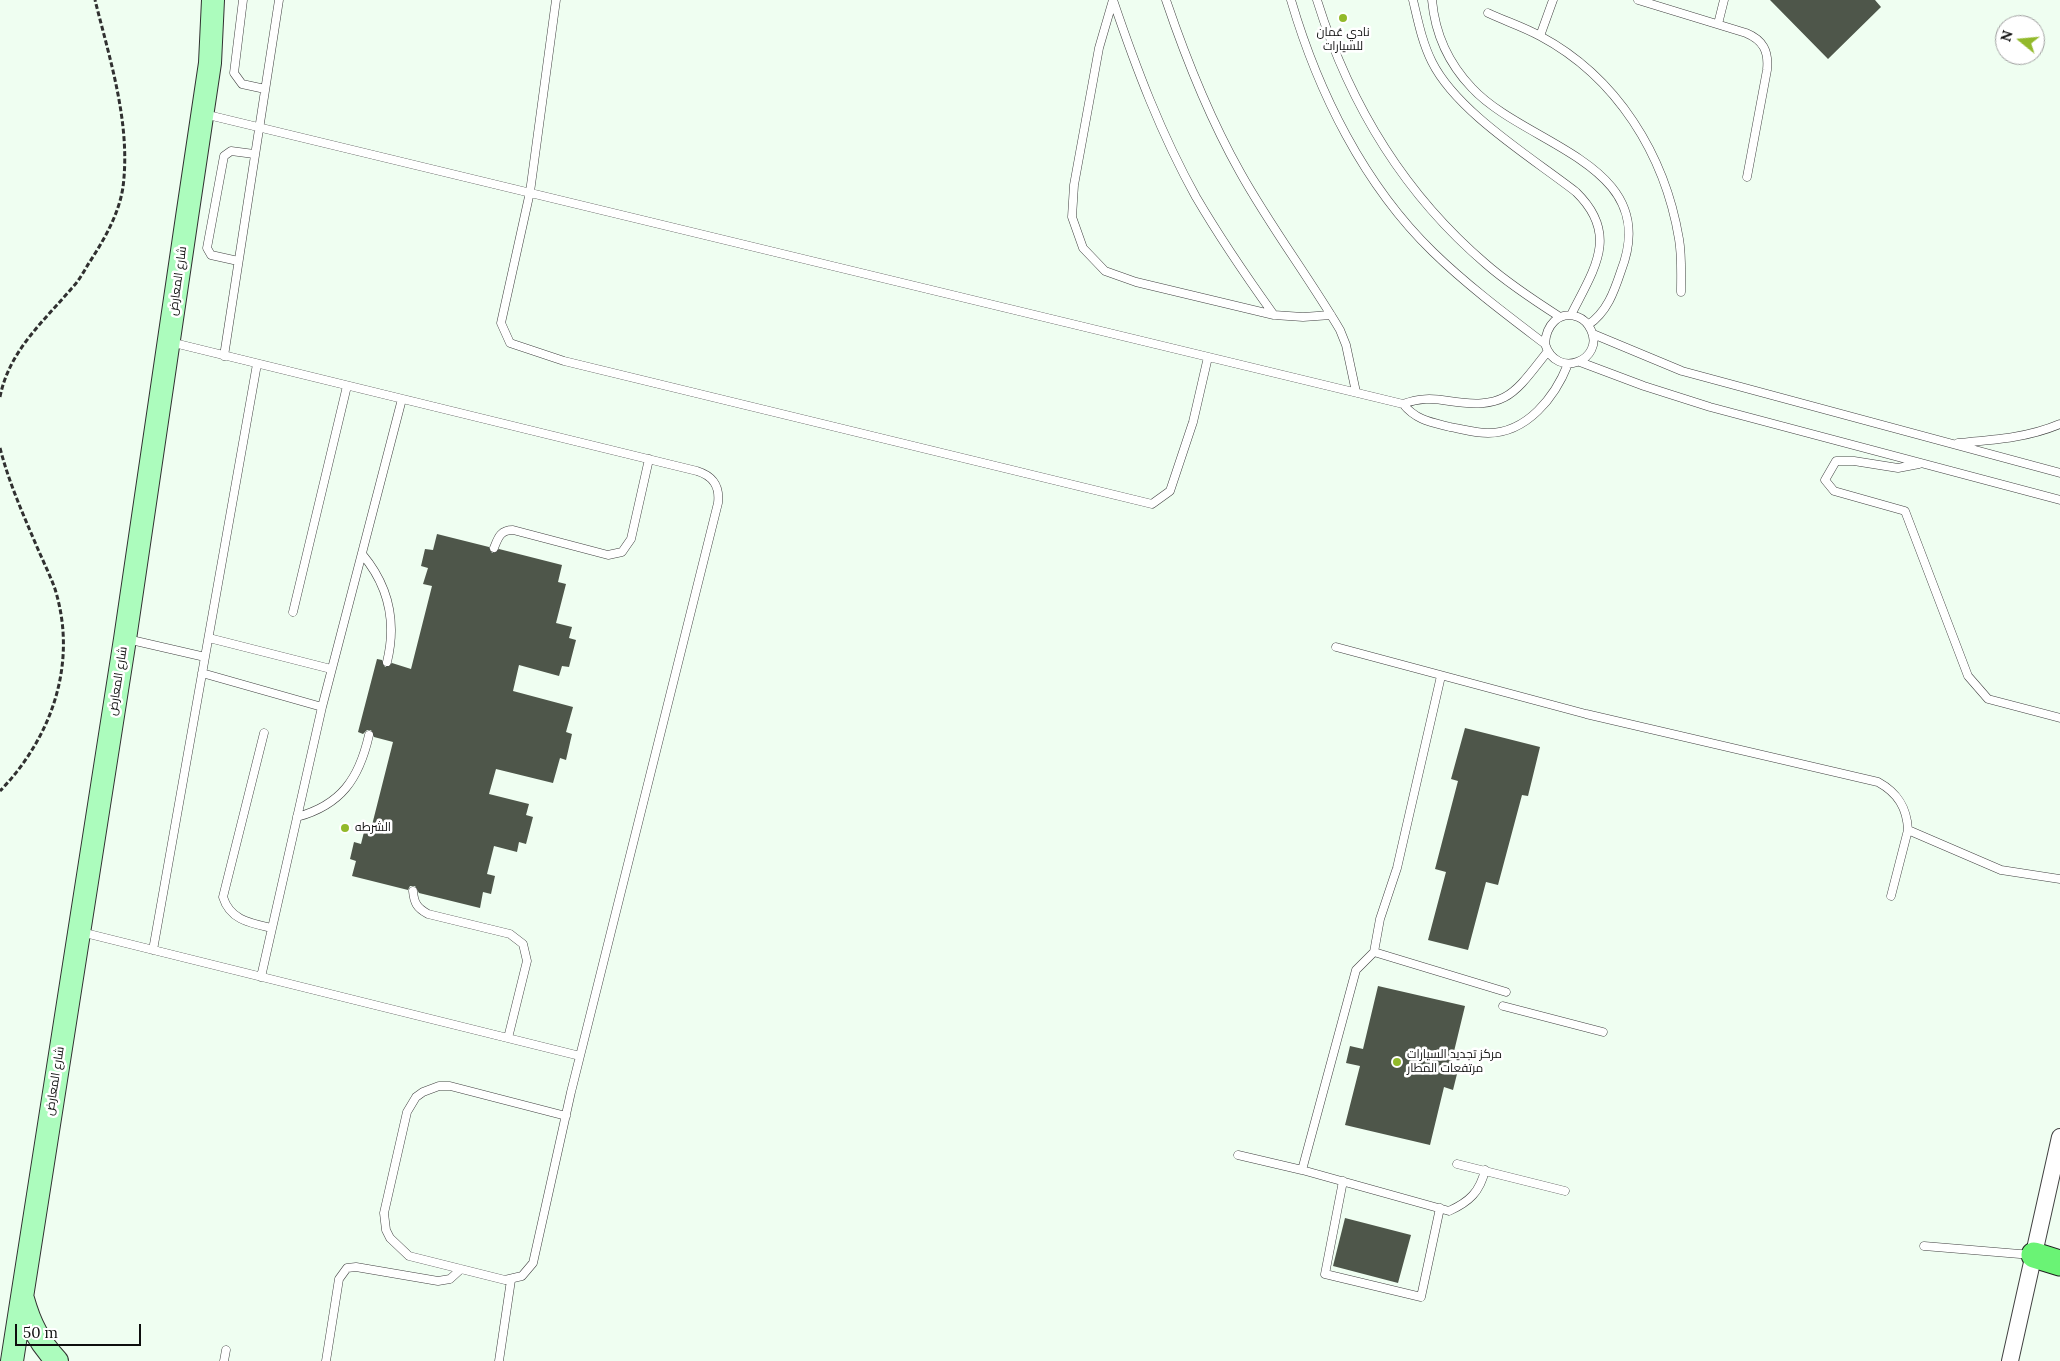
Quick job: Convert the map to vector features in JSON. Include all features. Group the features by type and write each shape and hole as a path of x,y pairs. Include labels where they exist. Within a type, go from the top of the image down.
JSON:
{"main road":[{"name":"شارع المعارض","path":"15,1360 22,1294 125,639 210,64 213,0"},
{"path":"2034,1255 2060,1262"},
{"path":"22,1294 30,1323 43,1346 57,1361"}],"street":[{"path":"2010,1361 2060,1137"}],"lane":[{"path":"243,0 234,73 242,84 265,89"},
{"path":"224,356 278,0"},
{"path":"556,0 530,192 501,323 510,343 574,364 1152,504 1170,492 1192,422 1208,356"},
{"path":"1113,0 1099,48 1074,185 1072,217 1083,248 1105,271 1136,282 1274,315 1331,315"},
{"path":"1113,0 1136,67 1164,133 1233,257 1274,315"},
{"path":"1166,0 1184,53 1210,113 1239,171 1331,315 1346,345 1356,392"},
{"path":"1290,0 1301,35 1319,80 1341,124 1367,170 1398,212 1432,252 1546,348 1560,363 1580,362 1685,400 2060,500"},
{"path":"1316,0 1345,76 1367,120 1391,160 1420,198 1452,234 1487,266 1560,317"},
{"path":"1413,0 1422,40 1432,63 1446,84 1462,103 1481,119 1576,192 1588,204 1597,219 1601,237 1599,254 1571,315"},
{"path":"1432,0 1438,31 1445,51 1457,71 1472,89 1490,104 1598,172 1614,187 1624,206 1629,227 1628,248 1622,269 1604,310 1588,325"},
{"path":"1540,36 1553,0"},
{"path":"1638,0 1757,38 1765,46 1768,58 1747,177"},
{"path":"1718,24 1724,0"},
{"path":"1488,13 1540,36 1583,64 1613,95 1648,143 1668,190 1680,241 1682,292"},
{"path":"202,114 259,126 1403,404 1424,398 1483,405 1499,401 1514,392 1546,348 1546,333 1551,324 1560,317 1571,315 1580,318 1588,325 1593,334 1593,345 1588,355 1580,362"},
{"path":"238,261 211,254 207,248 224,156 230,151 254,154"},
{"path":"1593,334 1682,371 2060,473"},
{"path":"169,342 704,473 714,482 719,496 580,1056 533,1263 522,1276 511,1280 409,1256 395,1245 386,1230 384,1213 407,1112 411,1104 423,1092 444,1086 566,1116"},
{"path":"153,950 257,364"},
{"path":"1403,404 1421,420 1489,433 1509,430 1528,420 1543,406 1558,386 1568,364"},
{"path":"293,612 347,386"},
{"path":"261,977 331,669 402,400"},
{"path":"1951,443 2018,438 2042,432 2060,424"},
{"path":"494,548 500,535 513,530 608,555 622,552 631,539 649,460"},
{"path":"1921,463 1898,468 1854,461 1836,461 1825,480 1834,491 1906,511 1968,676 1988,699 2060,718"},
{"path":"362,554 376,574 387,596 392,626 387,662"},
{"path":"209,638 331,669"},
{"path":"125,639 205,657"},
{"path":"1336,647 1586,714 1870,780 1886,787 1899,800 1904,809 1908,830 1891,896"},
{"path":"202,673 322,706"},
{"path":"1302,1170 1356,970 1374,952 1380,919 1397,868 1441,676"},
{"path":"264,733 223,897 234,916 247,923 272,928"},
{"path":"297,817 322,808 345,790 360,765 369,735"},
{"path":"1908,830 2001,870 2060,876"},
{"path":"413,891 414,901 417,906 428,914 510,934 523,944 527,961 508,1038"},
{"path":"79,931 580,1056"},
{"path":"1374,952 1506,992"},
{"path":"1503,1006 1603,1032"},
{"path":"1238,1154 1449,1210 1475,1195 1482,1183 1485,1170"},
{"path":"1457,1164 1566,1191"},
{"path":"1343,1181 1324,1274 1421,1297 1440,1208"},
{"path":"1924,1246 2034,1255"},
{"path":"326,1361 339,1279 347,1268 356,1267 438,1281 450,1279 460,1269"},
{"path":"499,1361 511,1280"},
{"path":"224,1361 226,1350"}],"path":[{"path":"0,397 3,382 15,356 38,325 74,287 102,243 116,213 122,188 122,122 95,0"},
{"path":"0,448 9,482 55,589 61,616 64,653 59,693 42,734 13,777 0,791"}],"building":[{"path":"1770,0 1875,0 1881,7 1828,59"},
{"path":"437,534 489,547 492,553 499,549 562,565 558,582 566,584 556,623 572,627 569,638 576,640 569,667 562,666 559,676 519,665 513,691 573,707 566,732 572,734 566,760 560,758 553,783 496,769 489,794 529,804 526,815 533,817 526,844 519,842 517,852 494,846 487,874 495,876 491,894 483,892 480,908 419,893 415,886 410,886 408,890 352,876 356,861 350,859 354,842 361,844 365,828 371,829 393,742 374,737 371,730 367,730 363,734 358,732 377,659 382,660 385,667 392,663 411,669 432,586 423,584 428,568 421,566 425,549 433,550"},
{"path":"1465,728 1540,747 1528,796 1522,795 1498,885 1486,882 1468,950 1428,940 1446,872 1435,869 1458,781 1451,779"},
{"path":"1378,986 1465,1006 1450,1068 1458,1070 1453,1090 1444,1087 1430,1145 1345,1125 1360,1066 1346,1063 1350,1046 1363,1049"},
{"path":"1345,1218 1411,1235 1398,1283 1333,1266"}],"place":[{"name":"نادي عُمان للسيارات","path":"1343,18"},
{"name":"الشرطه","path":"345,828"},
{"name":"مركز تجديد السيارات مرتفعات المطار","path":"1397,1062"}]}
